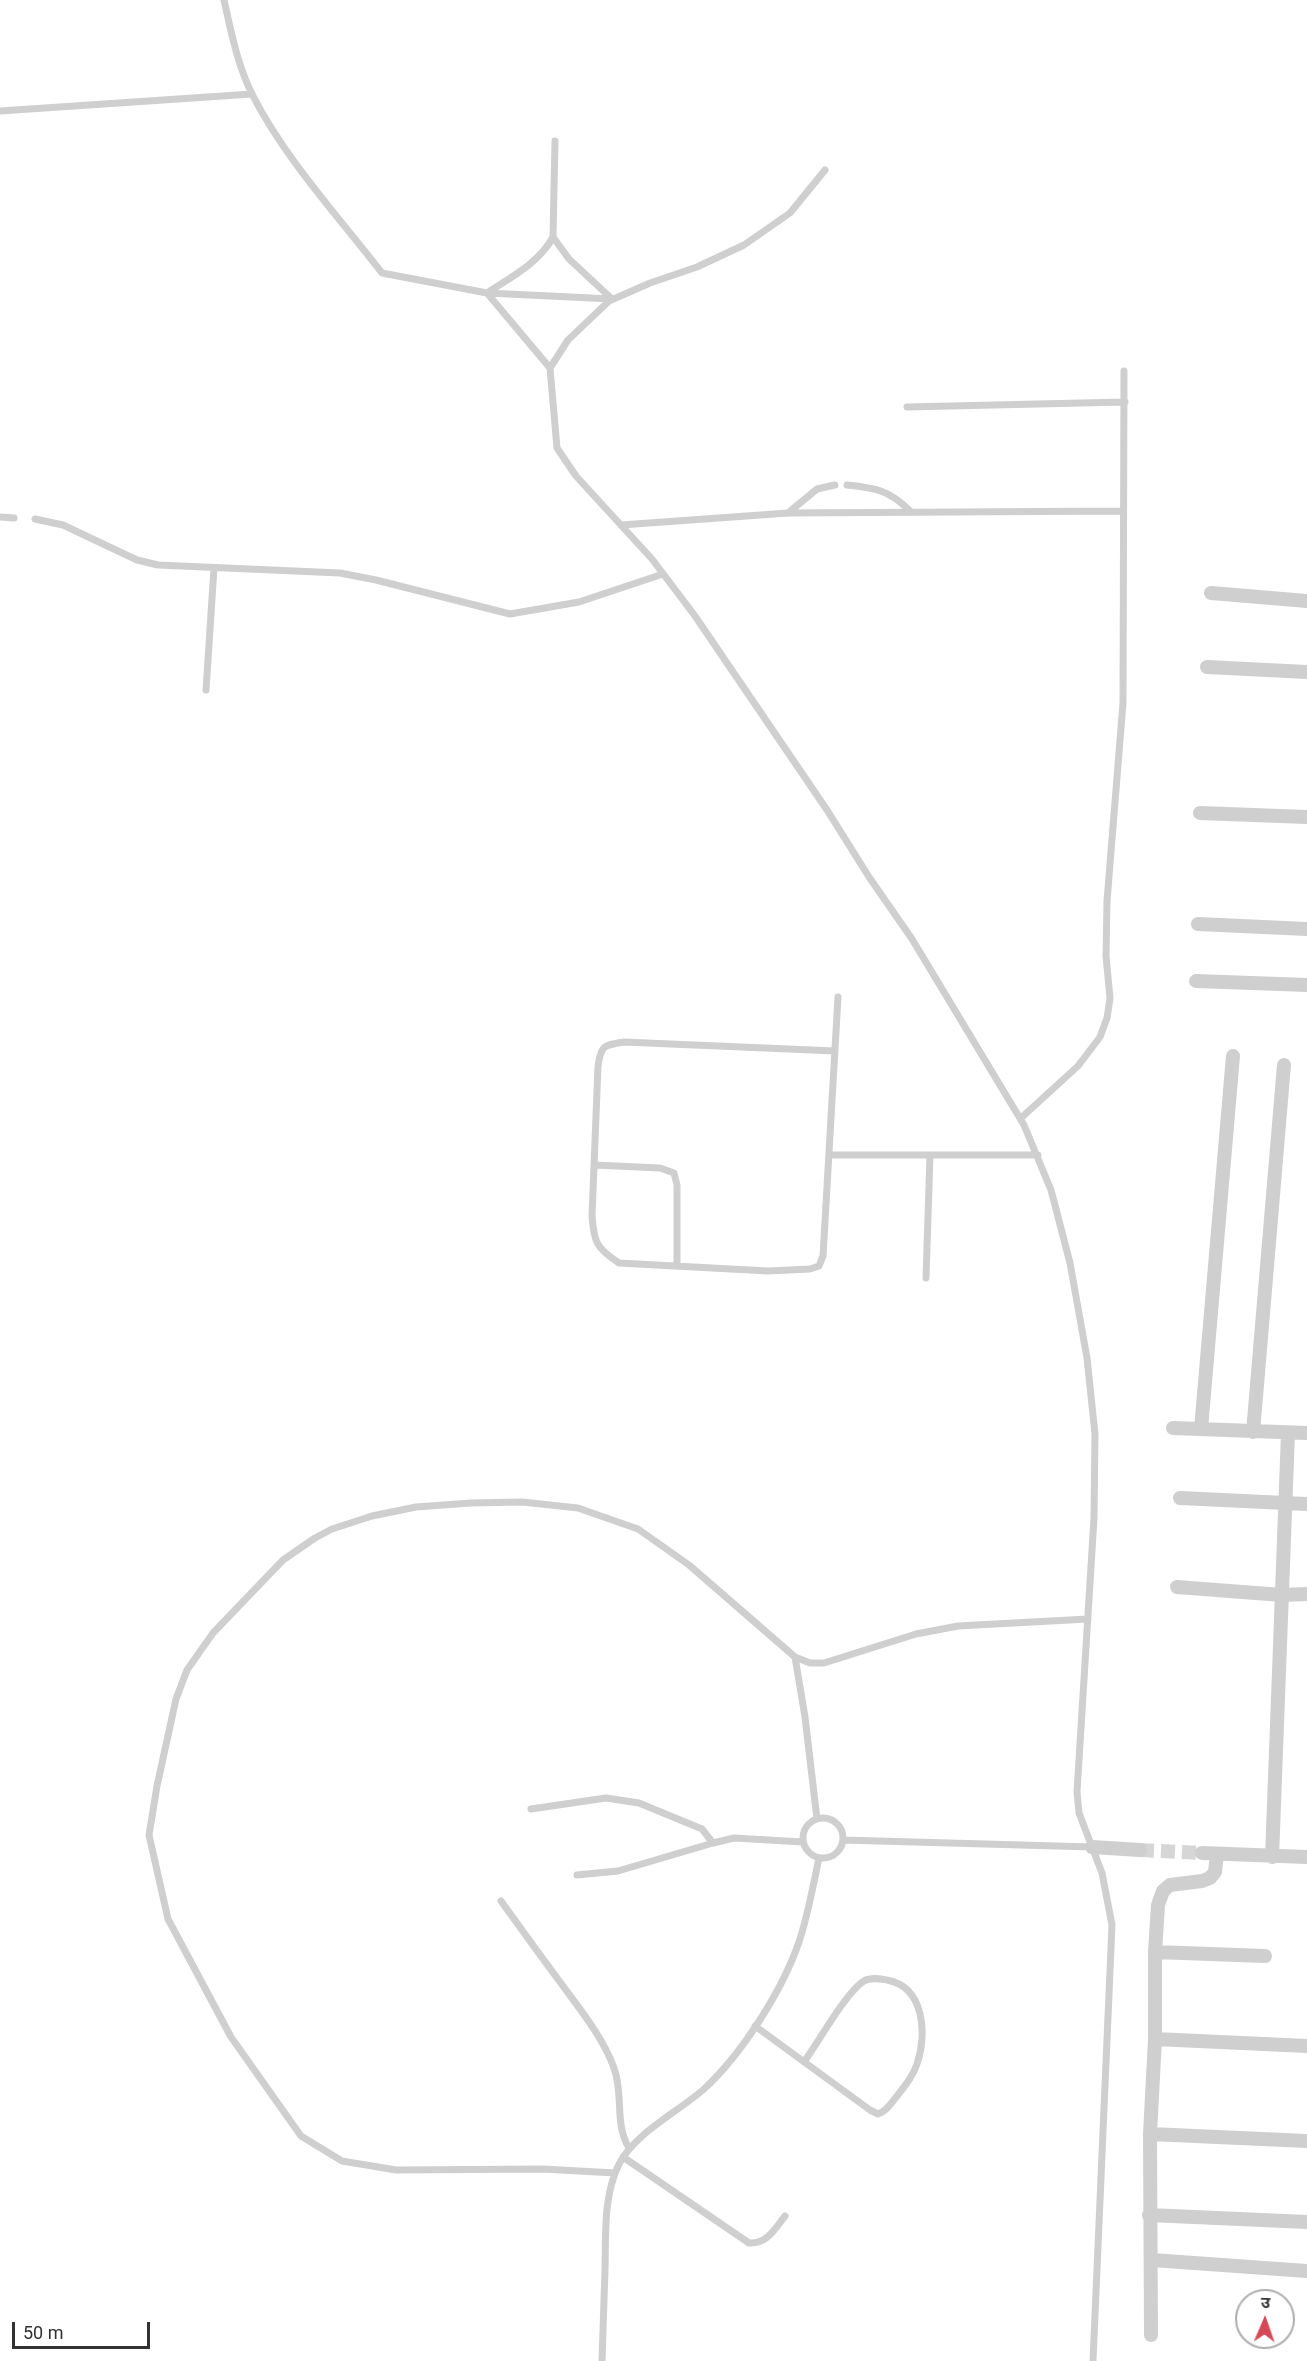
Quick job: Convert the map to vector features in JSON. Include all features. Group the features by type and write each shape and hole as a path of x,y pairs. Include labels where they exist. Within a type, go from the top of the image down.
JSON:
{"street":[{"path":"1211,593 1307,601"},
{"path":"1207,666 1307,672"},
{"path":"1200,813 1307,817"},
{"path":"1198,924 1307,928"},
{"path":"1196,981 1307,984"},
{"path":"1201,1429 1233,1056"},
{"path":"1253,1431 1284,1065"},
{"path":"1173,1428 1307,1434"},
{"path":"1272,1857 1288,1433"},
{"path":"1180,1498 1307,1504"},
{"path":"1177,1587 1282,1595 1307,1594"},
{"path":"1092,1847 1140,1850"},
{"path":"1202,1853 1307,1857"},
{"path":"1151,2335 1150,2134 1158,1905 1163,1891 1170,1885 1210,1878 1215,1872 1217,1854"},
{"path":"1155,1952 1266,1956"},
{"path":"1155,2039 1307,2046"},
{"path":"1150,2134 1307,2141"},
{"path":"1149,2215 1307,2222"},
{"path":"1152,2259 1307,2271"}],"lane":[{"path":"224,0 235,48 252,94 278,139 382,273 487,293 612,299"},
{"path":"0,111 252,94"},
{"path":"487,293 534,262 547,248 553,237 555,141"},
{"path":"550,368 568,340 612,299 697,267 744,245 790,213 825,170"},
{"path":"553,237 569,260 612,299"},
{"path":"487,293 550,368 557,448 576,476 663,574 828,810 869,877 912,939 1021,1118 1051,1190 1070,1263 1087,1358 1094,1423 1094,1518 1077,1791 1079,1813 1104,1884 1112,1925 1093,2361"},
{"path":"1021,1118 1078,1066 1100,1037 1107,1018 1110,998 1106,956 1107,902 1123,703 1125,371"},
{"path":"907,407 1125,402"},
{"path":"788,513 817,489 835,485"},
{"path":"848,485 890,493 910,511"},
{"path":"621,525 788,513 1123,511"},
{"path":"0,517 14,518"},
{"path":"35,519 63,525 137,560 158,565 340,573 510,614 579,602 663,574"},
{"path":"206,690 214,568"},
{"path":"835,1051 624,1042 607,1045 600,1052 598,1066 594,1166 594,1238 605,1254 619,1263 677,1264 768,1271 810,1269 819,1266 824,1256 838,996"},
{"path":"829,1155 1038,1155"},
{"path":"926,1278 930,1155"},
{"path":"594,1166 660,1168 674,1173 677,1185 677,1264"},
{"path":"615,2173 543,2169 396,2170 342,2161 302,2136 231,2037 168,1919 149,1835 176,1699 187,1670 213,1633 283,1560 332,1528 372,1516 416,1507 522,1502 578,1508 638,1528 689,1565 795,1657 810,1663 824,1663 916,1634 958,1626 1088,1619"},
{"path":"795,1657 805,1717 817,1819"},
{"path":"531,1809 606,1798 639,1803 702,1829 713,1843"},
{"path":"817,1819 832,1821 842,1832 843,1840 837,1852 825,1858 819,1858 806,1849 803,1842 806,1828 817,1819"},
{"path":"577,1875 618,1871 734,1838 803,1842"},
{"path":"843,1840 1092,1847"},
{"path":"603,2361 606,2226 609,2188 615,2173 630,2148 703,2089 733,2059 755,2026 785,1975 799,1942 819,1858"},
{"path":"501,1901 603,2043 614,2070 620,2096 622,2135 630,2148"},
{"path":"755,2026 804,2062 870,2110 878,2114 885,2112 916,2066 922,2044 919,2007 910,1992 893,1982 875,1978 865,1981 848,1997 804,2062"},
{"path":"623,2157 748,2243 759,2243 766,2239 785,2216"}],"tunnel":[{"path":"1140,1850 1202,1853"}]}
